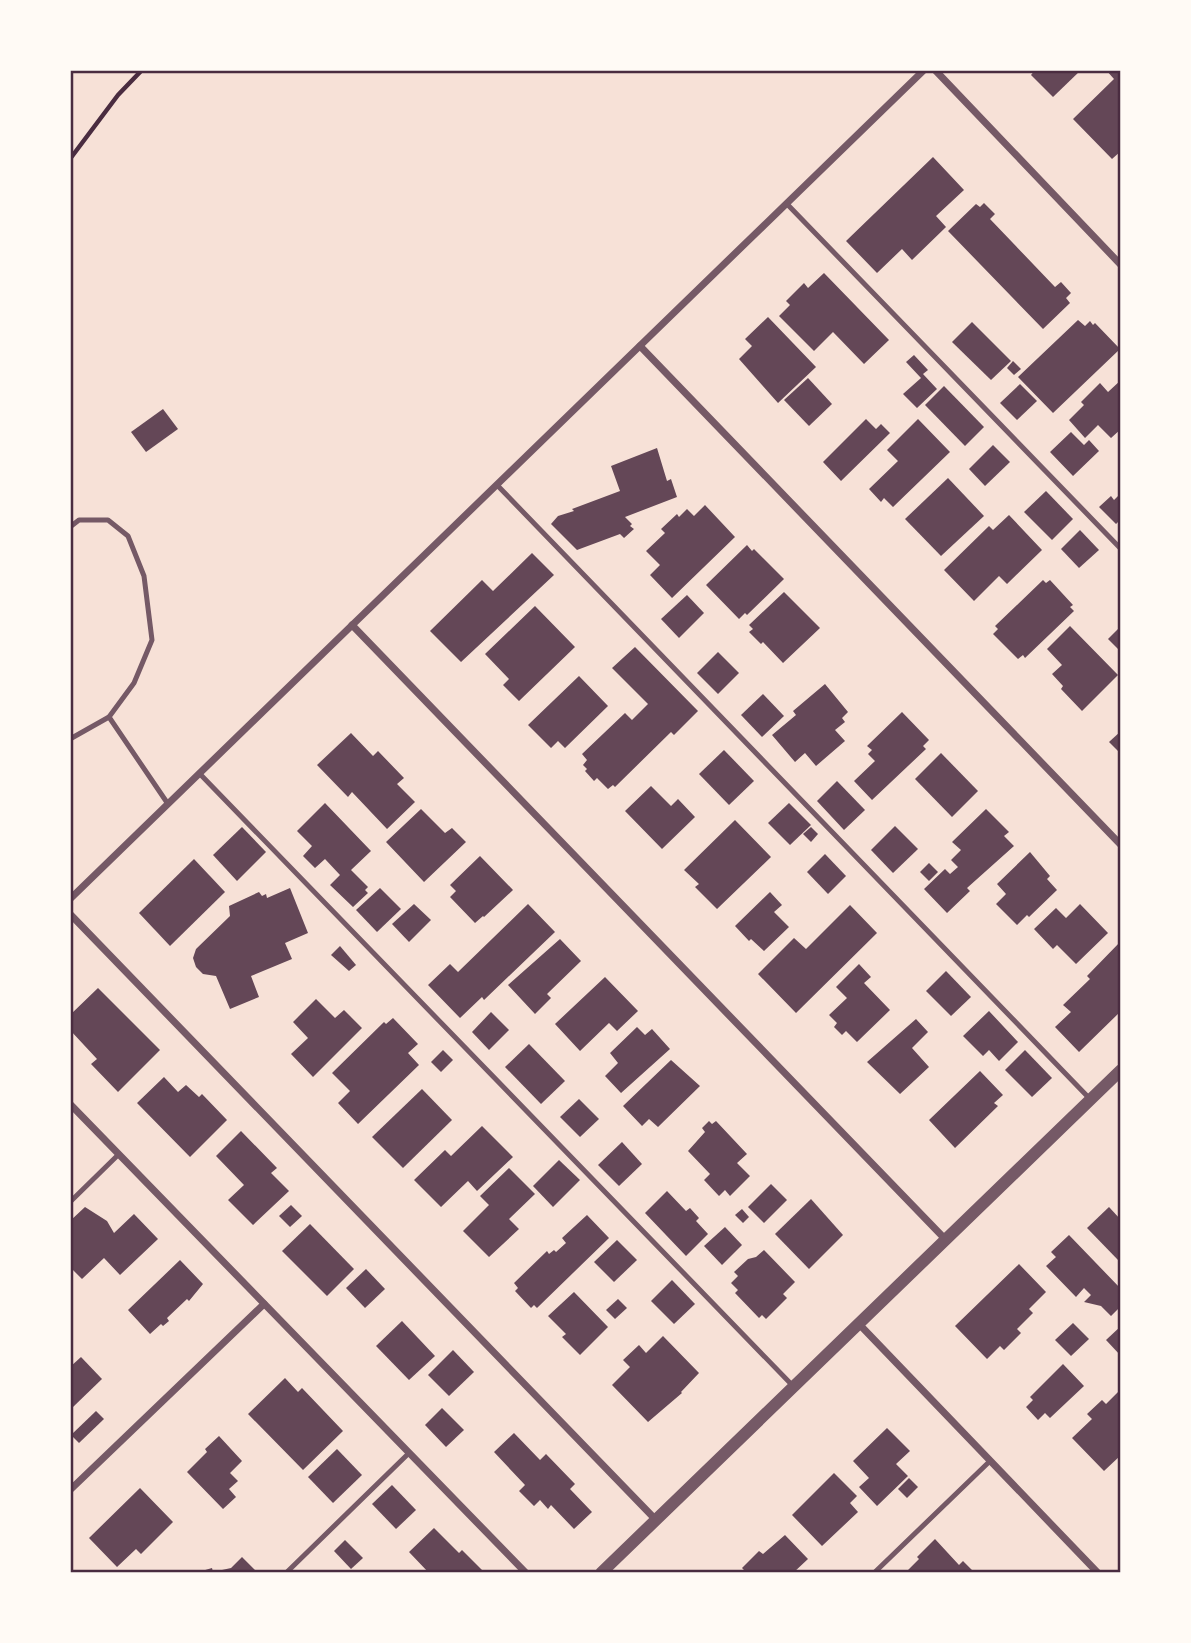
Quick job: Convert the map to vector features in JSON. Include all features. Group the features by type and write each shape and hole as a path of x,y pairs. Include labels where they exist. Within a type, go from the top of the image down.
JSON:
{"street":[{"path":"70,899 925,70"},
{"path":"935,70 1121,265"},
{"path":"640,346 1121,845"},
{"path":"352,625 946,1240"},
{"path":"70,914 656,1520"},
{"path":"601,1573 1121,1070"},
{"path":"70,1104 526,1573"},
{"path":"70,1490 264,1304"},
{"path":"859,1324 1098,1573"}],"lane":[{"path":"786,204 1121,549"},
{"path":"497,485 1091,1100"},
{"path":"70,527 79,520 108,520 128,536 144,576 152,640 135,683 109,717 70,739"},
{"path":"109,717 168,804"},
{"path":"199,774 793,1387"},
{"path":"70,1202 119,1154"},
{"path":"286,1573 409,1453"},
{"path":"874,1573 990,1461"}],"path":[{"path":"70,159 118,95 142,70"}],"building":[{"path":"1035,70 1081,70 1053,97 1031,75"},
{"path":"1106,70 1121,70 1121,151 1112,159 1073,119 1114,79"},
{"path":"933,157 964,190 936,216 946,227 912,260 902,249 877,273 846,241"},
{"path":"984,203 995,214 990,219 1055,287 1061,282 1071,293 1066,298 1070,303 1043,329 948,231 976,204 980,207"},
{"path":"824,273 889,340 864,364 833,332 814,351 779,316 790,305 786,301 804,283 808,288"},
{"path":"768,317 816,367 778,403 739,359 752,346 745,339"},
{"path":"1078,320 1085,326 1090,321 1093,325 1095,323 1120,349 1053,413 1018,377"},
{"path":"972,322 1011,361 991,380 952,342"},
{"path":"914,355 928,370 923,374 937,389 917,408 903,394 921,378 906,362"},
{"path":"1013,361 1021,369 1014,375 1007,368"},
{"path":"808,378 832,404 809,426 784,400"},
{"path":"1121,380 1121,429 1111,438 1098,425 1085,438 1069,420 1084,405 1081,402 1100,383 1108,392"},
{"path":"1020,384 1037,401 1017,420 1000,403"},
{"path":"944,386 984,427 965,446 925,405"},
{"path":"163,409 178,429 146,452 131,432"},
{"path":"866,419 876,429 881,424 890,433 841,481 823,462"},
{"path":"918,419 950,452 893,507 884,498 881,502 869,489 898,461 887,450"},
{"path":"1071,432 1084,445 1089,440 1099,451 1073,476 1050,452"},
{"path":"993,445 1010,462 985,486 969,469"},
{"path":"657,448 667,481 671,479 677,497 625,517 634,529 624,538 620,534 577,550 551,524 558,516 574,511 572,509 620,491 611,466"},
{"path":"948,478 984,516 941,556 905,519"},
{"path":"1046,491 1073,519 1052,540 1024,512"},
{"path":"1121,493 1121,519 1116,524 1099,507 1111,496 1114,500"},
{"path":"705,505 735,537 672,598 650,575 660,565 646,551 665,533 661,529 677,514 679,517 687,509 694,516"},
{"path":"1009,515 1042,550 1007,584 999,576 974,601 944,570 989,526 993,530"},
{"path":"1080,530 1099,550 1079,568 1061,549"},
{"path":"747,545 784,579 747,615 745,613 739,619 706,585"},
{"path":"532,553 554,575 461,662 430,631 482,580 493,591"},
{"path":"1043,580 1046,583 1050,580 1073,605 1070,607 1074,611 1025,658 1023,655 1018,659 993,634 998,629 995,626"},
{"path":"784,592 820,628 783,663 749,632 753,629 749,625"},
{"path":"687,595 704,613 679,638 661,619"},
{"path":"535,606 575,647 519,701 503,685 509,679 485,654"},
{"path":"1070,626 1118,675 1082,711 1061,689 1063,686 1052,674 1062,665 1047,649"},
{"path":"1121,626 1121,652 1108,639"},
{"path":"635,647 698,711 674,735 671,732 615,787 613,785 608,789 597,778 594,781 585,771 587,769 583,765 587,760 582,754 625,713 632,720 648,704 612,668"},
{"path":"718,652 739,673 718,694 697,673"},
{"path":"579,676 608,706 565,748 558,741 551,748 528,725"},
{"path":"825,684 848,712 842,718 845,722 835,730 845,741 816,766 805,753 795,762 772,735 796,715 793,711"},
{"path":"763,694 784,716 762,737 741,715"},
{"path":"902,712 929,740 923,746 926,749 872,800 854,781 875,761 868,754 872,750 867,746"},
{"path":"1121,731 1121,754 1109,742"},
{"path":"351,733 373,756 378,751 404,778 397,784 415,802 387,829 352,792 348,797 317,765"},
{"path":"724,750 754,781 729,805 699,774"},
{"path":"941,753 978,791 952,817 915,779"},
{"path":"837,781 865,810 844,830 817,801"},
{"path":"651,786 671,806 678,799 695,817 662,849 625,811"},
{"path":"325,803 371,851 351,870 368,887 365,890 368,893 353,907 330,885 340,875 325,859 315,868 303,856 312,846 297,831"},
{"path":"789,803 811,825 790,845 768,823"},
{"path":"421,809 445,833 452,828 466,842 424,882 386,842"},
{"path":"986,809 1009,832 1004,836 1014,846 967,888 970,891 947,913 924,889 945,869 950,874 958,867 951,860 961,850 952,842"},
{"path":"735,820 771,857 717,909 695,887 699,884 684,870"},
{"path":"895,826 918,849 893,873 871,850"},
{"path":"242,827 266,852 237,881 213,855"},
{"path":"811,827 818,834 811,842 803,834"},
{"path":"1030,852 1050,876 1047,879 1057,890 1017,925 996,904 1006,894 997,884"},
{"path":"825,854 846,876 828,894 807,872"},
{"path":"480,856 513,890 475,923 450,897 456,891 450,885"},
{"path":"194,859 225,892 170,946 139,913"},
{"path":"929,863 938,872 929,881 920,872"},
{"path":"290,888 308,933 285,943 292,959 251,976 259,997 230,1009 216,976 203,974 196,967 193,958 196,949 230,916 229,906 259,892 262,896 266,894 267,898"},
{"path":"380,888 401,909 377,932 356,910"},
{"path":"770,892 782,905 774,912 789,927 764,951 751,939 749,941 735,926"},
{"path":"414,904 431,920 409,942 392,924"},
{"path":"528,904 555,932 484,1000 482,997 460,1018 428,985 450,964 458,972"},
{"path":"1080,904 1108,933 1076,964 1057,945 1053,949 1034,929 1056,908 1066,918"},
{"path":"850,905 877,933 796,1013 758,974 794,938 806,949"},
{"path":"560,939 581,961 547,994 551,998 535,1014 508,985"},
{"path":"1121,941 1121,1011 1079,1052 1055,1027 1071,1012 1063,1005 1090,979 1087,976"},
{"path":"340,946 356,965 349,971 331,955"},
{"path":"859,964 871,977 864,983 890,1010 857,1042 846,1031 842,1035 834,1027 837,1023 829,1015 847,998 836,987"},
{"path":"946,971 971,997 951,1016 926,991"},
{"path":"605,977 638,1011 617,1031 609,1023 580,1051 555,1024"},
{"path":"98,988 160,1050 118,1092 91,1064 97,1059 70,1030 70,1015"},
{"path":"316,999 335,1018 344,1010 362,1028 313,1077 291,1054 308,1038 293,1022"},
{"path":"989,1011 1018,1042 999,1061 989,1050 983,1056 963,1036"},
{"path":"491,1012 509,1030 489,1050 472,1032"},
{"path":"393,1018 418,1044 408,1053 419,1065 358,1124 338,1103 350,1091 332,1073 384,1022 386,1024"},
{"path":"916,1019 928,1032 912,1048 929,1067 900,1094 867,1062"},
{"path":"637,1027 645,1035 652,1029 670,1049 621,1093 605,1076 618,1063 610,1053"},
{"path":"529,1044 565,1081 541,1104 505,1067"},
{"path":"443,1050 453,1060 441,1072 431,1062"},
{"path":"1025,1050 1052,1078 1032,1097 1005,1070"},
{"path":"671,1060 700,1086 658,1127 649,1119 642,1126 623,1106"},
{"path":"980,1071 1003,1095 994,1103 998,1106 955,1148 929,1120"},
{"path":"164,1077 178,1092 186,1085 199,1097 202,1094 227,1120 190,1157 137,1103"},
{"path":"422,1089 452,1120 403,1168 372,1137"},
{"path":"579,1099 599,1119 580,1137 560,1117"},
{"path":"709,1121 712,1124 716,1121 747,1154 737,1163 750,1176 730,1196 725,1190 719,1196 704,1180 710,1174 688,1151 705,1132 702,1128"},
{"path":"482,1126 513,1157 477,1191 468,1181 441,1207 414,1180 445,1150 451,1156"},
{"path":"241,1131 277,1168 271,1173 289,1191 253,1225 228,1200 244,1185 216,1156"},
{"path":"622,1142 642,1164 619,1186 598,1165"},
{"path":"559,1160 580,1180 553,1207 533,1186"},
{"path":"509,1168 535,1194 509,1219 519,1229 489,1257 463,1231 489,1205 480,1196"},
{"path":"771,1184 787,1200 764,1223 748,1207"},
{"path":"667,1191 686,1211 690,1208 699,1218 696,1221 708,1234 686,1256 645,1213"},
{"path":"811,1199 843,1235 809,1269 775,1234"},
{"path":"291,1205 302,1216 290,1227 279,1216"},
{"path":"85,1207 107,1221 114,1233 134,1214 158,1239 120,1275 104,1258 82,1279 70,1267 70,1221"},
{"path":"1109,1207 1121,1220 1121,1257 1118,1260 1087,1228"},
{"path":"742,1209 749,1217 743,1223 735,1215"},
{"path":"587,1215 609,1238 537,1308 534,1305 531,1308 515,1291 518,1288 514,1283 547,1251 549,1254 554,1250 556,1252 566,1243 562,1238"},
{"path":"310,1224 354,1269 327,1296 282,1251"},
{"path":"725,1227 742,1245 722,1265 704,1246"},
{"path":"1069,1235 1121,1289 1121,1306 1111,1316 1101,1306 1084,1302 1091,1295 1084,1288 1076,1297 1046,1266 1056,1257 1051,1252"},
{"path":"617,1240 637,1260 614,1282 594,1262"},
{"path":"764,1250 795,1282 783,1294 787,1298 766,1319 762,1315 759,1318 735,1293 738,1290 731,1283 738,1276 734,1272 748,1259 756,1257"},
{"path":"180,1260 203,1284 189,1301 187,1299 167,1318 169,1321 150,1334 128,1310"},
{"path":"1019,1264 1046,1292 1029,1309 1033,1313 1017,1329 1021,1333 1004,1350 1000,1346 987,1359 955,1326"},
{"path":"366,1269 385,1289 365,1308 346,1288"},
{"path":"672,1280 695,1304 674,1324 651,1301"},
{"path":"574,1292 608,1327 580,1355 562,1337 566,1334 548,1316"},
{"path":"618,1299 627,1308 615,1319 606,1310"},
{"path":"402,1321 435,1356 409,1380 376,1346"},
{"path":"1073,1323 1089,1339 1071,1356 1055,1340"},
{"path":"1121,1326 1121,1356 1106,1340"},
{"path":"663,1336 699,1373 682,1393 648,1422 612,1385 630,1367 623,1360 639,1345 646,1353"},
{"path":"453,1350 474,1372 449,1396 428,1375"},
{"path":"81,1357 102,1379 73,1407 70,1404 70,1367"},
{"path":"1063,1364 1084,1386 1050,1418 1045,1413 1038,1420 1026,1407 1033,1400 1030,1397"},
{"path":"285,1378 298,1392 302,1388 343,1431 303,1470 248,1414"},
{"path":"1119,1391 1121,1455 1104,1471 1072,1438 1092,1419 1087,1414 1102,1400 1106,1404"},
{"path":"442,1408 464,1430 446,1447 425,1425"},
{"path":"96,1411 104,1419 79,1443 71,1435"},
{"path":"887,1428 910,1451 896,1464 908,1476 877,1506 859,1487 869,1478 853,1461"},
{"path":"514,1433 540,1460 546,1454 575,1484 570,1489 592,1512 574,1529 551,1505 548,1509 540,1500 534,1506 519,1491 525,1485 494,1452"},
{"path":"219,1436 242,1461 230,1473 238,1481 229,1489 236,1497 223,1509 187,1472"},
{"path":"337,1449 362,1475 333,1503 308,1477"},
{"path":"834,1473 857,1496 850,1503 858,1512 822,1546 792,1515"},
{"path":"909,1478 918,1487 907,1498 898,1489"},
{"path":"392,1485 416,1510 396,1529 372,1504"},
{"path":"140,1488 173,1522 141,1554 136,1549 117,1567 89,1538"},
{"path":"434,1528 459,1553 462,1550 483,1571 429,1573 409,1552"},
{"path":"785,1535 808,1559 793,1573 747,1573 742,1568 759,1551 763,1554"},
{"path":"935,1539 959,1565 963,1561 973,1571 910,1573 908,1570 919,1559 917,1557"},
{"path":"345,1540 363,1558 351,1569 334,1551"},
{"path":"242,1557 258,1573 195,1573 212,1568 213,1572 231,1568"}]}
